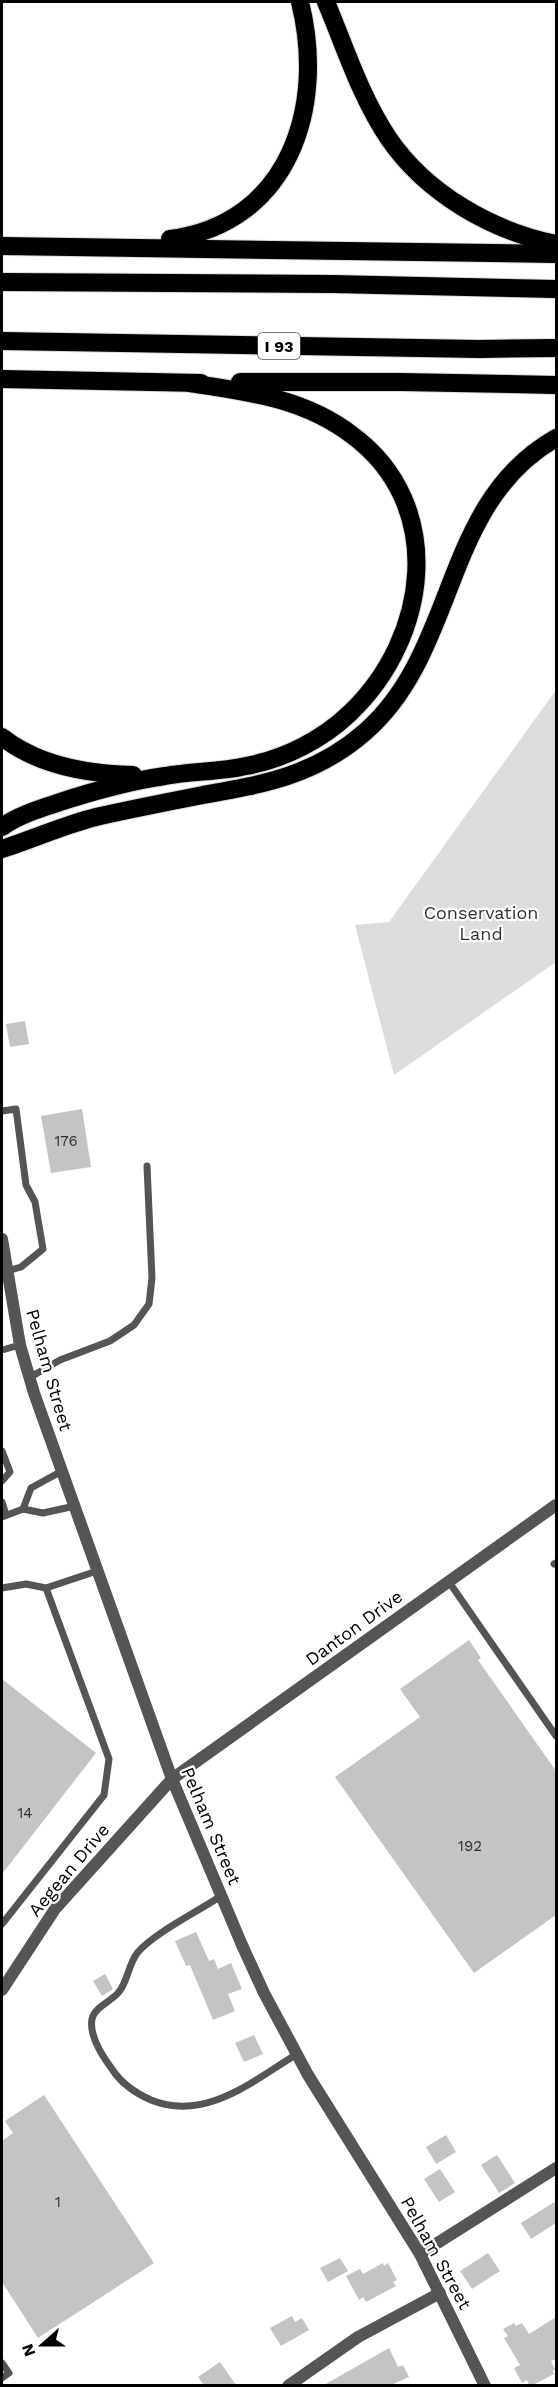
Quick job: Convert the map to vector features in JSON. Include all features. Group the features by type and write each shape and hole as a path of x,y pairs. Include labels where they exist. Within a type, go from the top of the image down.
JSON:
{"highway":[{"path":"60,246 141,242 192,236 216,228 261,197 278,175 291,151 302,126 308,99 306,24 300,2"},
{"path":"326,2 376,117 389,139 419,175 441,193 491,222 513,232 556,244"},
{"path":"2,246 556,254"},
{"path":"2,282 333,284 556,289"},
{"name":"I 93","path":"2,341 468,349 556,348"},
{"path":"2,379 190,383 400,382 556,385"},
{"path":"2,827 24,816 92,791 165,776 224,770 269,760 312,741 349,714 380,678 402,637 412,603 417,569 415,536 406,503 396,483 369,448 333,422 272,396 190,383"},
{"path":"2,849 94,818 284,779 321,763 349,746 388,709 416,668 467,543 486,505 518,465 556,438"},
{"path":"2,737 35,757 85,771 113,775 165,776"}],"street":[{"name":"Pelham Street","path":"2,1239 20,1345 29,1378 172,1779 221,1896 264,1993 297,2054 420,2254 485,2385"},
{"name":"Danton Drive","path":"172,1779 556,1505"},
{"name":"Aegean Drive","path":"2,1990 56,1909 172,1779"},
{"path":"420,2254 556,2168"},
{"path":"288,2385 358,2337 440,2294"}],"lane":[{"path":"2,1111 16,1109 26,1185 35,1202 43,1249 21,1267 7,1271"},
{"path":"29,1378 60,1360 110,1341 134,1325 149,1304 152,1278 147,1166"},
{"path":"2,1350 20,1345"},
{"path":"2,1451 10,1473 2,1481"},
{"path":"23,1509 31,1488 62,1471"},
{"path":"2,1502 4,1516 23,1509 43,1512 75,1506"},
{"path":"2,1588 26,1584 46,1588 97,1571"},
{"path":"449,1582 556,1736"},
{"path":"2,1924 104,1795 109,1759 46,1588"},
{"path":"221,1896 147,1944 136,1955 120,1991 96,2011 92,2019 92,2029 105,2060 117,2078 137,2093 165,2106 186,2107 206,2104 228,2096 297,2054"},
{"path":"2,2363 9,2373 2,2378"}],"green space":[{"name":"Conservation Land","path":"556,690 556,962 394,1075 355,925 389,922"}],"building":[{"path":"25,1021 29,1044 10,1047 6,1024"},
{"path":"82,1109 91,1167 51,1173 41,1116"},
{"path":"469,1640 481,1658 478,1660 556,1771 556,1915 474,1973 335,1777 420,1717 400,1689"},
{"path":"2,1679 96,1753 2,1874"},
{"path":"196,1932 209,1961 214,1959 218,1969 231,1963 242,1989 228,1994 235,2011 213,2020 190,1965 186,1966 175,1941"},
{"path":"105,1974 113,1989 102,1996 93,1981"},
{"path":"254,2035 263,2054 244,2062 235,2043"},
{"path":"44,2095 154,2263 38,2338 2,2282 2,2141 13,2133 5,2121"},
{"path":"446,2135 456,2152 436,2164 426,2147"},
{"path":"497,2155 515,2183 499,2193 481,2165"},
{"path":"440,2169 455,2192 439,2202 424,2179"},
{"path":"556,2201 556,2223 531,2239 521,2223"},
{"path":"488,2253 500,2271 472,2289 460,2271"},
{"path":"340,2258 348,2271 328,2282 320,2268"},
{"path":"383,2263 384,2266 388,2263 397,2280 393,2282 396,2286 366,2302 363,2297 359,2300 346,2276 360,2269 363,2274"},
{"path":"292,2316 295,2322 302,2318 309,2330 281,2346 270,2328"},
{"path":"556,2317 556,2359 551,2361 555,2369 554,2374 533,2385 529,2385 527,2380 522,2383 514,2368 520,2365 504,2338 508,2336 503,2329 514,2323 516,2326 522,2323 529,2334"},
{"path":"389,2348 398,2367 403,2365 409,2377 391,2385 324,2385"},
{"path":"220,2362 236,2385 204,2385 198,2377"}]}
